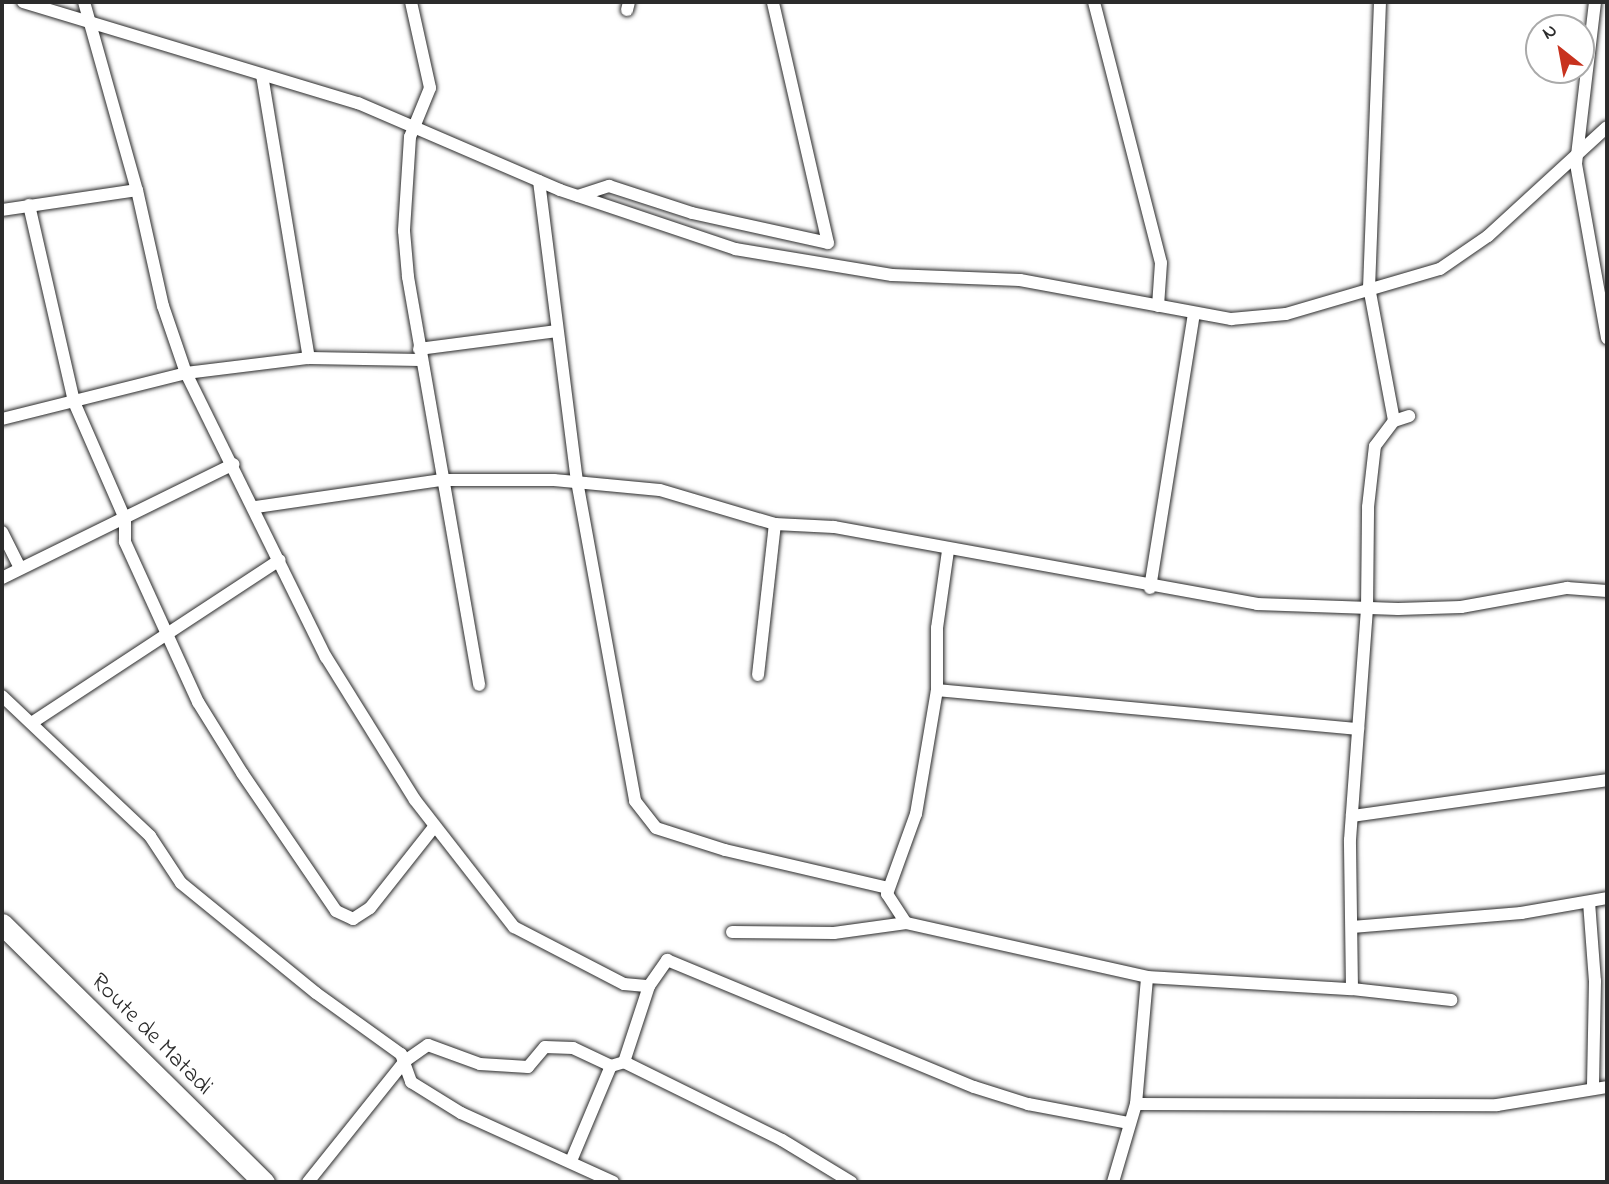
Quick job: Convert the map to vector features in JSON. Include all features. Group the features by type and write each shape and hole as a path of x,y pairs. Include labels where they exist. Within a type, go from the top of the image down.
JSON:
{"highway":[{"name":"Route de Matadi","path":"2,924 264,1182"}],"street":[{"path":"23,2 358,103 539,181 685,235 825,267 892,275 1020,280 1231,319 1286,314 1369,288 1406,282 1440,269 1488,236 1607,127"},
{"path":"84,2 137,190 157,283 186,373 256,507 326,657 434,827 486,897 522,934 624,984 649,986"},
{"path":"411,2 430,75 430,88 416,129 410,137 404,232 420,355 479,685"},
{"path":"577,196 608,187 692,213 828,243 773,2"},
{"path":"1094,2 1161,263 1158,306"},
{"path":"1380,2 1369,288 1394,421"},
{"path":"1595,2 1580,153 1576,164 1580,195 1605,310 1607,338"},
{"path":"262,75 309,358"},
{"path":"539,181 577,481 632,790 642,810 656,828 888,888"},
{"path":"2,210 137,190"},
{"path":"29,205 74,402 125,519 125,542 169,633 198,702 336,911 353,919 370,908 434,827"},
{"path":"1150,588 1194,314"},
{"path":"2,419 186,373 309,358 420,355 557,331"},
{"path":"1352,989 1352,816 1367,609 1368,507 1375,446 1394,421 1409,415"},
{"path":"2,578 234,464"},
{"path":"256,507 442,480 577,481 660,490 775,524 834,527 1150,588 1257,604 1367,609 1461,607 1567,588 1607,591"},
{"path":"758,675 775,524"},
{"path":"2,531 20,568"},
{"path":"906,923 890,904 888,888 910,841 937,690 937,628 948,551"},
{"path":"33,722 280,560"},
{"path":"937,690 1358,729"},
{"path":"2,696 33,722 150,836 181,883 405,1061 411,1082 442,1102 613,1182"},
{"path":"1352,816 1607,780"},
{"path":"1352,927 1521,913 1607,898"},
{"path":"1589,902 1601,1035 1593,1089"},
{"path":"732,932 834,933 906,923 1147,977 1352,989 1451,1000"},
{"path":"571,1161 618,1064 649,986 667,960 974,1087 1028,1104 1129,1123"},
{"path":"1113,1182 1136,1104 1147,977"},
{"path":"308,1182 405,1061 428,1045 480,1064 527,1067 545,1048 573,1048 618,1064 782,1140 851,1182"},
{"path":"1136,1104 1497,1105 1607,1087"}]}
